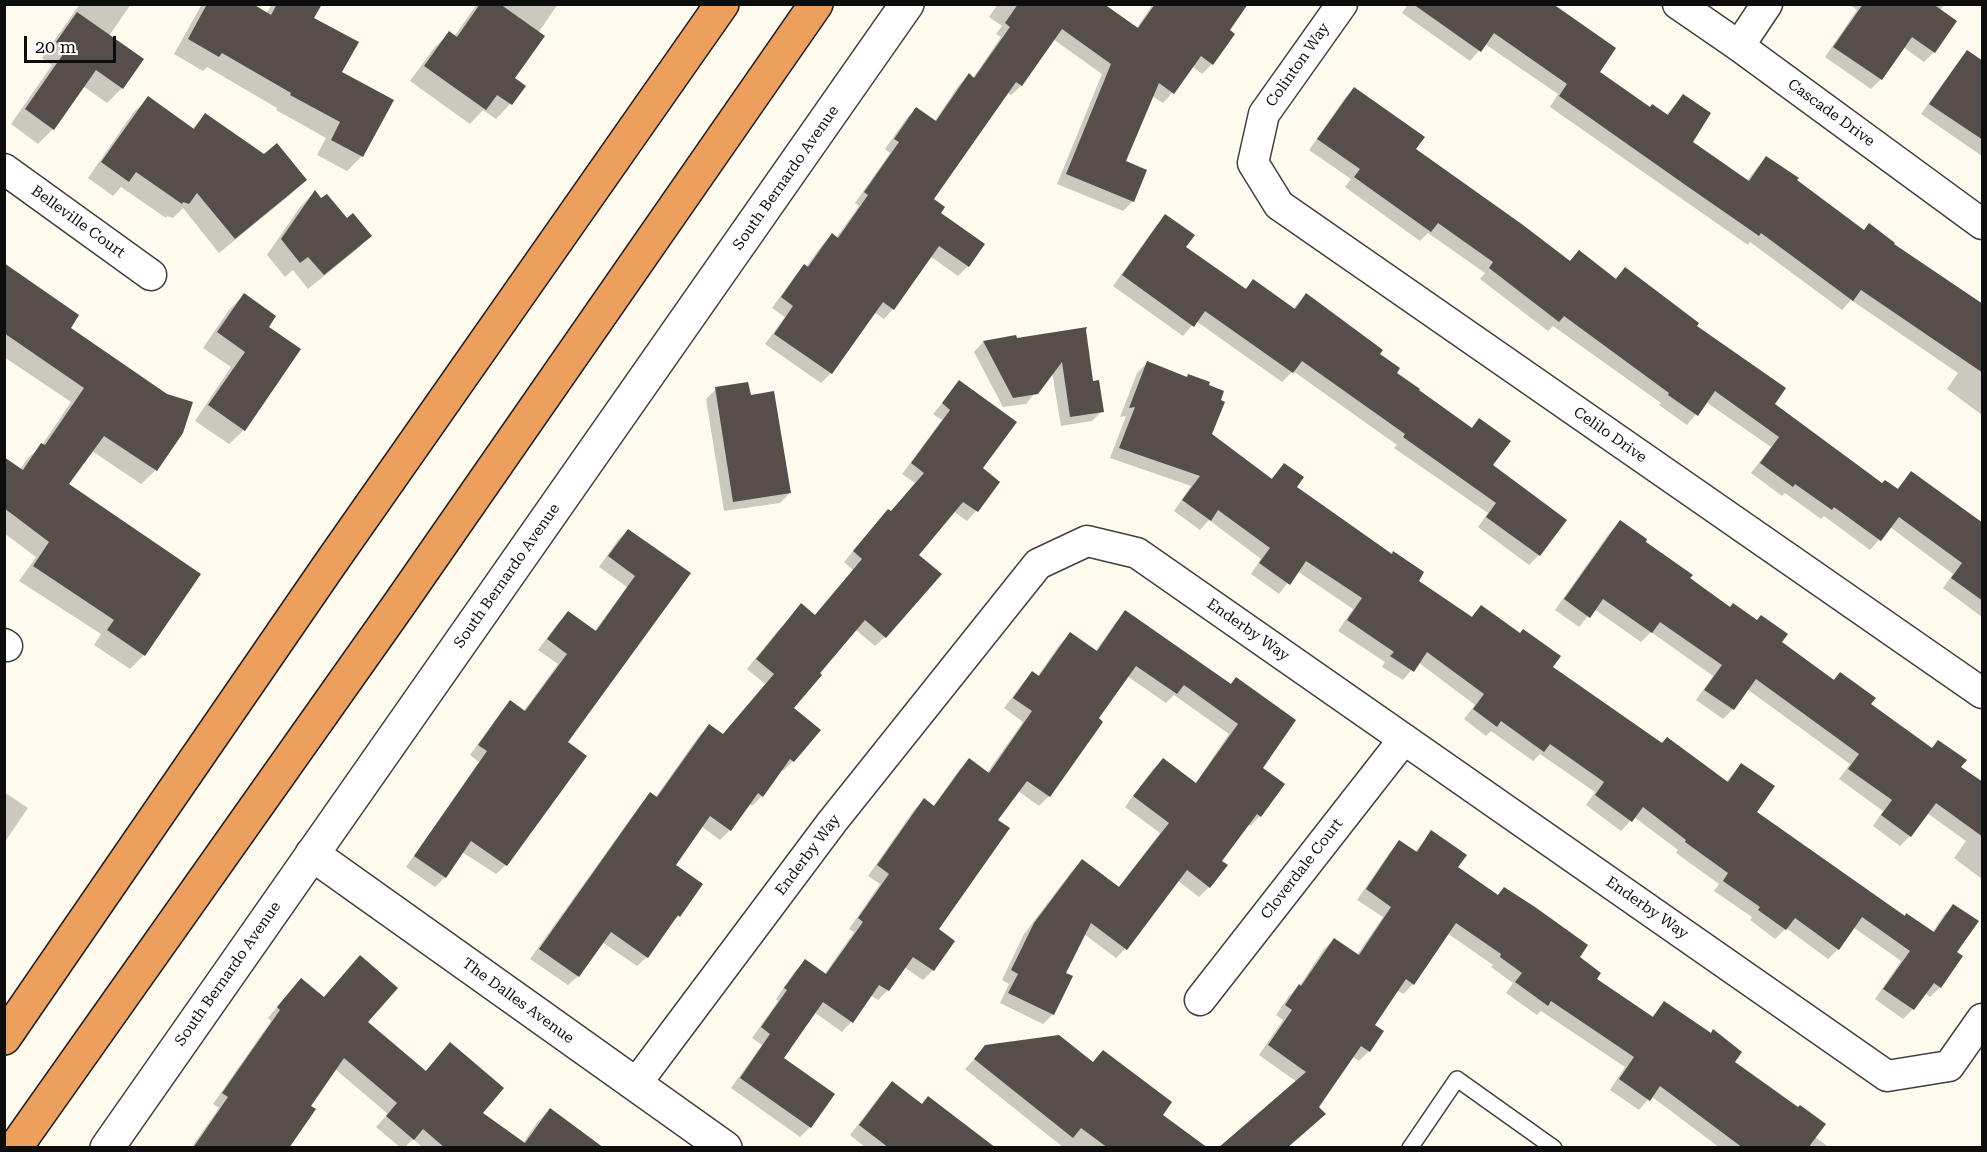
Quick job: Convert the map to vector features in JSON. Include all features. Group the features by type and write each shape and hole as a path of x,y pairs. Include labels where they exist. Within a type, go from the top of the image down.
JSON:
{"highway":[{"path":"4,1038 344,544 722,4"},
{"path":"15,1148 398,606 816,4"}],"street":[{"name":"South Bernardo Avenue","path":"107,1148 907,4"},
{"name":"Colinton Way","path":"1253,163 1264,114 1342,4"},
{"name":"Cascade Drive","path":"1678,4 1983,224"},
{"path":"1739,46 1767,4"},
{"name":"Celilo Drive","path":"1253,163 1279,205 1983,693"},
{"name":"Belleville Court","path":"4,169 151,275"},
{"name":"Enderby Way","path":"635,1085 832,822 1038,564 1087,541 1137,553 1887,1076 1949,1066 1983,1019"},
{"name":"Cloverdale Court","path":"1200,1000 1404,739"},
{"name":"The Dalles Avenue","path":"312,854 724,1148"}],"lane":[{"path":"1410,1148 1457,1079 1554,1148"}],"building":[{"path":"207,4 253,4 271,15 277,4 322,4 314,18 359,42 342,72 394,100 363,157 331,140 340,122 290,95 291,93 222,53 219,57 188,39"},
{"path":"480,4 500,4 545,36 515,78 526,86 512,105 497,95 486,110 424,66 449,31 457,37"},
{"path":"1018,4 1104,4 1138,28 1155,4 1248,4 1230,30 1235,34 1213,65 1201,56 1174,94 1159,83 1126,161 1147,170 1134,202 1066,174 1111,64 1062,29 1022,86 1016,82 934,199 945,207 941,213 985,244 969,267 939,246 894,310 883,302 832,374 774,334 793,306 781,297 804,264 808,267 832,233 838,238 868,195 864,192 899,142 894,139 916,107 936,121 969,73 974,78 1010,27 1005,23"},
{"path":"1413,4 1553,4 1616,48 1600,72 1650,107 1652,104 1668,115 1683,94 1711,113 1693,142 1749,181 1766,156 1799,178 1797,180 1864,230 1869,223 1894,244 1983,304 1983,373 1861,290 1853,301 1761,233 1759,236 1684,184 1559,96 1567,84 1494,33 1481,52"},
{"path":"1863,4 1933,4 1957,21 1935,53 1912,37 1882,80 1833,47"},
{"path":"77,12 144,59 123,89 96,70 54,130 25,109 66,50 56,42"},
{"path":"1967,50 1983,61 1983,140 1929,104"},
{"path":"1354,87 1425,137 1416,149 1570,261 1579,250 1616,279 1625,267 1699,323 1697,326 1786,388 1775,404 1882,483 1885,480 1898,489 1911,471 1983,523 1983,601 1951,578 1962,563 1899,517 1881,541 1834,507 1832,510 1795,484 1793,487 1760,463 1779,437 1715,391 1698,416 1564,316 1559,322 1489,268 1493,262 1438,223 1431,232 1354,177 1360,169 1317,139"},
{"path":"148,96 194,129 205,113 264,154 277,143 307,180 235,239 197,193 189,204 183,202 182,204 136,172 129,182 101,162"},
{"path":"315,190 321,198 327,194 347,218 353,213 372,236 324,275 308,257 300,263 281,239"},
{"path":"1165,214 1195,235 1186,247 1246,289 1253,279 1295,309 1306,293 1383,350 1380,354 1400,368 1397,373 1419,390 1472,428 1479,418 1511,441 1493,465 1567,520 1540,556 1486,517 1496,503 1403,437 1405,434 1302,361 1293,373 1205,311 1194,327 1122,275"},
{"path":"4,263 79,315 71,328 167,394 193,402 183,433 157,471 104,436 69,484 201,574 145,656 107,630 114,620 33,566 49,542 4,508 4,457 23,470 41,443 45,445 84,388 4,333"},
{"path":"244,293 276,316 269,327 301,349 245,431 208,405 245,352 217,332"},
{"path":"1087,327 1093,381 1099,380 1104,412 1070,417 1062,362 1038,394 1013,398 983,341 1016,335 1017,338"},
{"path":"1147,361 1187,377 1188,374 1210,382 1209,385 1224,391 1221,400 1225,402 1212,434 1272,479 1284,463 1304,477 1297,487 1392,554 1393,551 1424,572 1419,581 1472,617 1481,605 1520,633 1523,629 1561,656 1553,667 1662,743 1667,737 1728,782 1741,763 1775,786 1757,812 1905,916 1906,913 1934,932 1953,904 1979,921 1957,952 1963,956 1941,988 1934,983 1914,1010 1883,989 1910,951 1862,917 1839,950 1795,918 1786,930 1758,910 1760,907 1723,881 1728,873 1685,842 1686,840 1643,807 1632,822 1595,795 1604,782 1550,744 1544,752 1501,721 1497,727 1473,709 1484,694 1427,652 1414,672 1390,656 1394,652 1347,620 1362,598 1306,561 1290,585 1259,563 1270,548 1218,510 1211,521 1182,500 1200,476 1119,448 1135,407 1129,408"},
{"path":"959,380 1017,422 983,468 1000,482 978,512 963,502 919,555 942,574 886,638 865,620 820,673 822,675 794,708 821,730 794,762 790,759 763,797 758,793 731,831 710,816 676,865 703,884 648,958 611,932 579,977 539,949 650,792 657,797 709,724 723,734 774,674 756,659 801,603 815,615 862,559 853,551 888,509 891,511 924,473 911,463 950,410 942,403"},
{"path":"748,382 751,395 774,391 791,493 733,502 715,387"},
{"path":"1620,520 1647,539 1646,542 1693,575 1690,578 1730,607 1733,603 1757,620 1761,615 1788,634 1782,642 1834,680 1840,672 1876,698 1871,704 1932,748 1938,740 1967,760 1961,767 1983,782 1983,837 1936,803 1911,837 1881,815 1892,800 1848,769 1859,754 1756,679 1734,710 1704,690 1722,665 1660,622 1652,633 1603,599 1590,618 1564,599"},
{"path":"628,529 691,573 568,742 587,756 507,866 471,841 446,878 414,856 487,751 478,745 510,700 525,711 567,654 547,639 568,611 596,631 635,576 608,556"},
{"path":"1125,610 1231,684 1236,677 1296,720 1263,768 1285,784 1261,817 1257,814 1222,861 1228,865 1210,888 1187,870 1127,950 1091,923 1066,973 1073,976 1054,1015 1008,993 1018,974 1011,970 1034,923 1082,859 1119,887 1169,823 1133,796 1163,758 1196,783 1238,724 1184,685 1177,694 1136,666 1099,718 1103,722 1050,797 1027,781 998,820 1010,828 939,929 955,941 934,971 913,957 889,991 879,985 853,1023 823,1002 784,1058 835,1094 811,1128 740,1078 770,1034 761,1027 787,990 784,988 805,959 826,974 863,922 858,918 889,874 877,865 924,798 934,806 969,758 989,773 1032,711 1013,698 1032,671 1039,676 1070,632 1097,651"},
{"path":"1431,830 1467,855 1458,867 1498,895 1504,887 1588,945 1580,957 1601,973 1597,979 1653,1017 1664,1001 1711,1033 1713,1029 1742,1052 1735,1062 1826,1124 1808,1148 1743,1148 1660,1086 1650,1101 1619,1079 1634,1057 1551,1001 1548,1006 1515,982 1522,973 1500,957 1501,954 1456,923 1414,985 1406,979 1375,1025 1384,1031 1370,1052 1361,1046 1319,1107 1326,1114 1287,1148 1218,1148 1306,1072 1268,1045 1292,1010 1285,1005 1334,938 1359,955 1391,907 1366,889 1399,840 1417,852"},
{"path":"360,955 398,988 368,1022 426,1071 450,1042 504,1088 483,1113 525,1143 550,1108 604,1148 445,1148 423,1129 414,1140 386,1116 397,1103 344,1058 311,1106 316,1109 289,1148 193,1148 228,1097 222,1093 280,1010 277,1007 301,978 324,997"},
{"path":"1059,1035 1093,1062 1103,1050 1172,1102 1163,1115 1208,1148 1108,1148 1081,1128 1073,1138 974,1059 985,1045"},
{"path":"892,1081 922,1104 928,1096 996,1148 889,1148 859,1125"}]}
